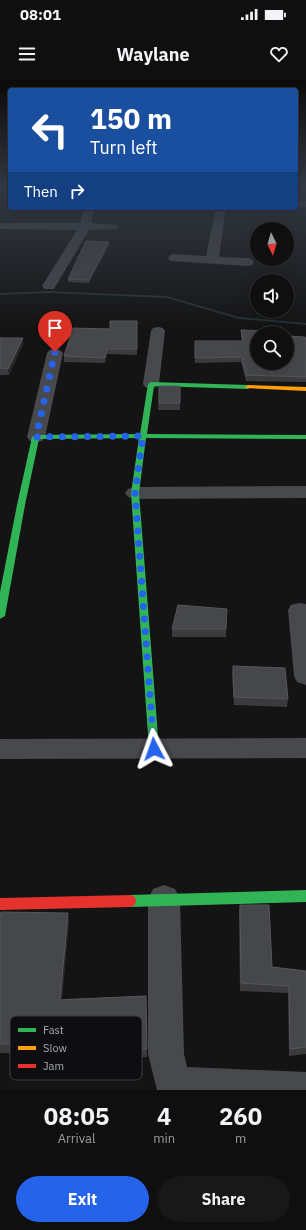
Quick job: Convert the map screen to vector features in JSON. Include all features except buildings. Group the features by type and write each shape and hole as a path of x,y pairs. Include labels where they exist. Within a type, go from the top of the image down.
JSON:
{"street":[{"path":"49,286 80,235"},
{"path":"212,259 216,235"},
{"path":"174,258 248,262"},
{"path":"154,749 135,493 152,384 158,331"},
{"path":"0,616 21,505 55,352"},
{"path":"152,384 306,389"},
{"path":"36,437 306,437"},
{"path":"135,493 306,492"},
{"path":"299,610 306,676"},
{"path":"0,749 306,748"},
{"path":"0,904 306,896"},
{"path":"164,899 166,1054 175,1087 306,1090"}],"waterway":[{"path":"0,294 48,292 167,297 239,318 306,324"}],"traffic: fast":[{"path":"0,616 21,505 36,437 143,436 151,384 248,387"},
{"path":"154,749 135,493 143,436 306,437"},
{"path":"130,901 306,896"}],"traffic: slow":[{"path":"248,387 306,389"}],"traffic: jam":[{"path":"0,904 130,901"}],"route":[{"path":"55,352 36,437 143,436 135,493 154,749"}]}
